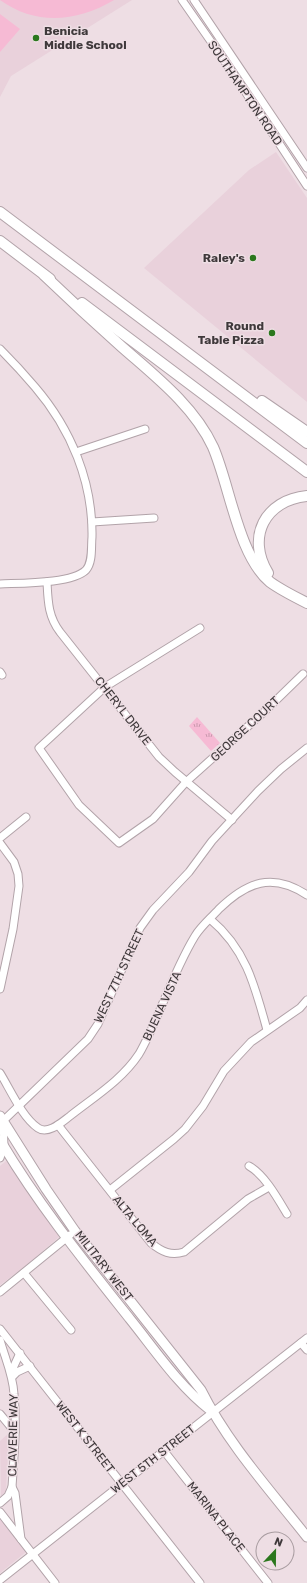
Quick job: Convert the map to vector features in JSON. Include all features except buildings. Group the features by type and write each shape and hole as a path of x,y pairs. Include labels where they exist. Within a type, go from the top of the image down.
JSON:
{"highway":[{"path":"0,212 307,443"},
{"path":"0,242 307,472"},
{"path":"44,275 179,399 203,429 212,446 221,468 244,542 250,556 259,570 271,582 307,603"},
{"path":"209,370 252,394 307,432"},
{"path":"279,587 268,573 260,555 258,538 261,526 269,514 281,504 296,497 307,496"}],"main road":[{"name":"MILITARY WEST","path":"2,1118 46,1190 76,1231 201,1390 212,1412 251,1466 307,1538"},
{"name":"MILITARY WEST","path":"2,1143 66,1238 193,1397 212,1412"}],"street":[{"name":"SOUTHAMPTON ROAD","path":"182,0 237,79 307,186"},
{"name":"SOUTHAMPTON ROAD","path":"194,0 307,168"},
{"path":"0,349 36,387 50,406 76,452 87,486 92,522 90,563 86,570 79,574 60,580 0,584"},
{"path":"76,452 145,429"},
{"path":"92,522 154,518"},
{"name":"CHERYL DRIVE","path":"47,582 48,608 51,619 60,632 159,757 186,782 232,820"},
{"path":"105,687 200,628"},
{"name":"GEORGE COURT","path":"105,687 39,748 79,805 119,843 153,819 186,782 265,711 303,674"},
{"name":"WEST 7TH STREET","path":"2,1118 50,1076 88,1039 98,1024 140,928 153,910 189,872 212,841 258,791 281,769 307,748"},
{"path":"0,838 26,817"},
{"path":"0,843 14,862 18,874 19,886 13,929 2,969 0,989"},
{"name":"BUENA VISTA","path":"0,1073 30,1120 38,1128 46,1130 58,1125 125,1072 137,1057 190,944 210,918 232,897 243,889 258,883 276,882 288,885 307,895"},
{"path":"210,918 226,935 244,962 257,991 267,1030"},
{"path":"110,1190 185,1129 203,1106 224,1071 251,1042 300,1008 307,1000"},
{"path":"0,1158 2,1143 2,1118"},
{"name":"ALTA LOMA","path":"58,1125 151,1243 161,1251 171,1254 184,1252 248,1199 269,1187"},
{"path":"249,1166 254,1169 269,1187 287,1214"},
{"path":"0,1292 76,1231"},
{"path":"24,1273 71,1330"},
{"name":"WEST K STREET","path":"0,1329 200,1583"},
{"name":"CLAVERIE WAY","path":"0,1340 12,1378 14,1394 15,1432 12,1487 15,1493 21,1539"},
{"path":"304,1340 307,1350"},
{"name":"WEST 5TH STREET","path":"0,1580 304,1340"},
{"name":"CLAVERIE WAY","path":"12,1378 14,1366 20,1354"},
{"path":"12,1378 17,1372 30,1366"},
{"path":"0,1414 15,1432"},
{"name":"MARINA PLACE","path":"164,1451 268,1583"},
{"path":"0,1503 8,1496 12,1487"},
{"path":"0,1512 55,1583"}],"shaded area":[{"name":"Benicia Middle School","path":"0,0 132,0 11,76 0,97"},
{"path":"276,152 307,198 307,402 144,268 249,170"},
{"path":"6,1161 59,1237 23,1268 0,1285 0,1166"},
{"path":"9,1433 6,1491 1,1496 0,1441"},
{"path":"0,1519 26,1552 0,1573"}],"green space":[{"path":"0,0 114,0 86,13 71,17 57,18 28,14"},
{"path":"0,14 20,29 0,52"},
{"path":"197,717 220,743 211,751 189,726"}],"place":[{"name":"Benicia Middle School","path":"36,38"},
{"name":"Raley's","path":"253,258"},
{"name":"Round Table Pizza","path":"272,333"}]}
